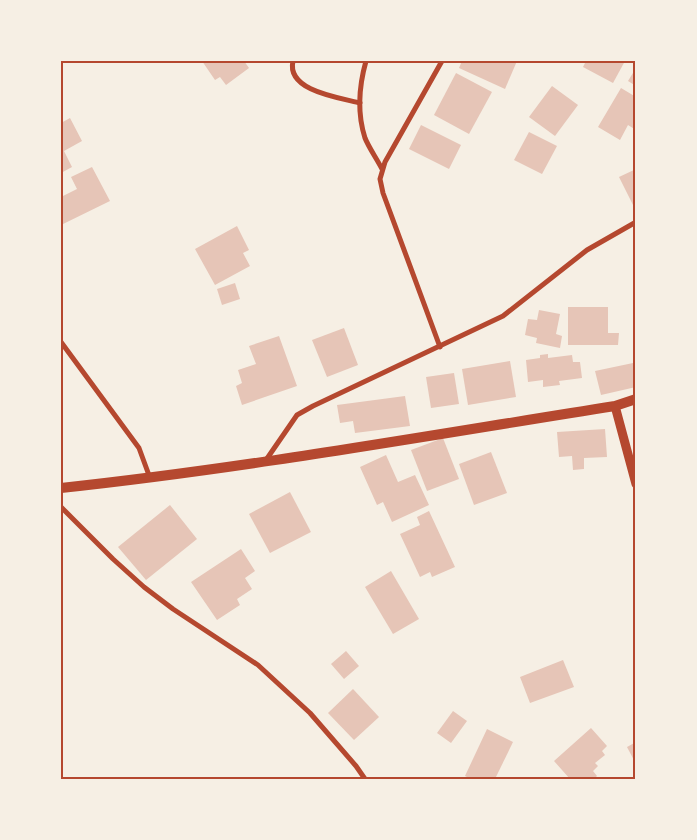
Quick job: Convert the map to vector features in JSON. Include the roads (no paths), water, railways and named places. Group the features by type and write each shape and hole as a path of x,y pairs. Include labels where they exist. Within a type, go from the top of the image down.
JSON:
{"main road":[{"path":"61,488 150,478 266,461 615,406 636,399"}],"street":[{"path":"293,61 292,67 300,83 318,93 360,103"},
{"path":"366,61 362,78 360,103 366,139 382,168"},
{"path":"440,347 382,193 380,179 382,168 442,61"},
{"path":"266,461 297,415 503,316 587,250 636,222"},
{"path":"61,342 139,448 150,478"},
{"path":"615,406 636,484"},
{"path":"61,507 144,587 173,609 258,665 310,713 350,758 365,779"}]}
